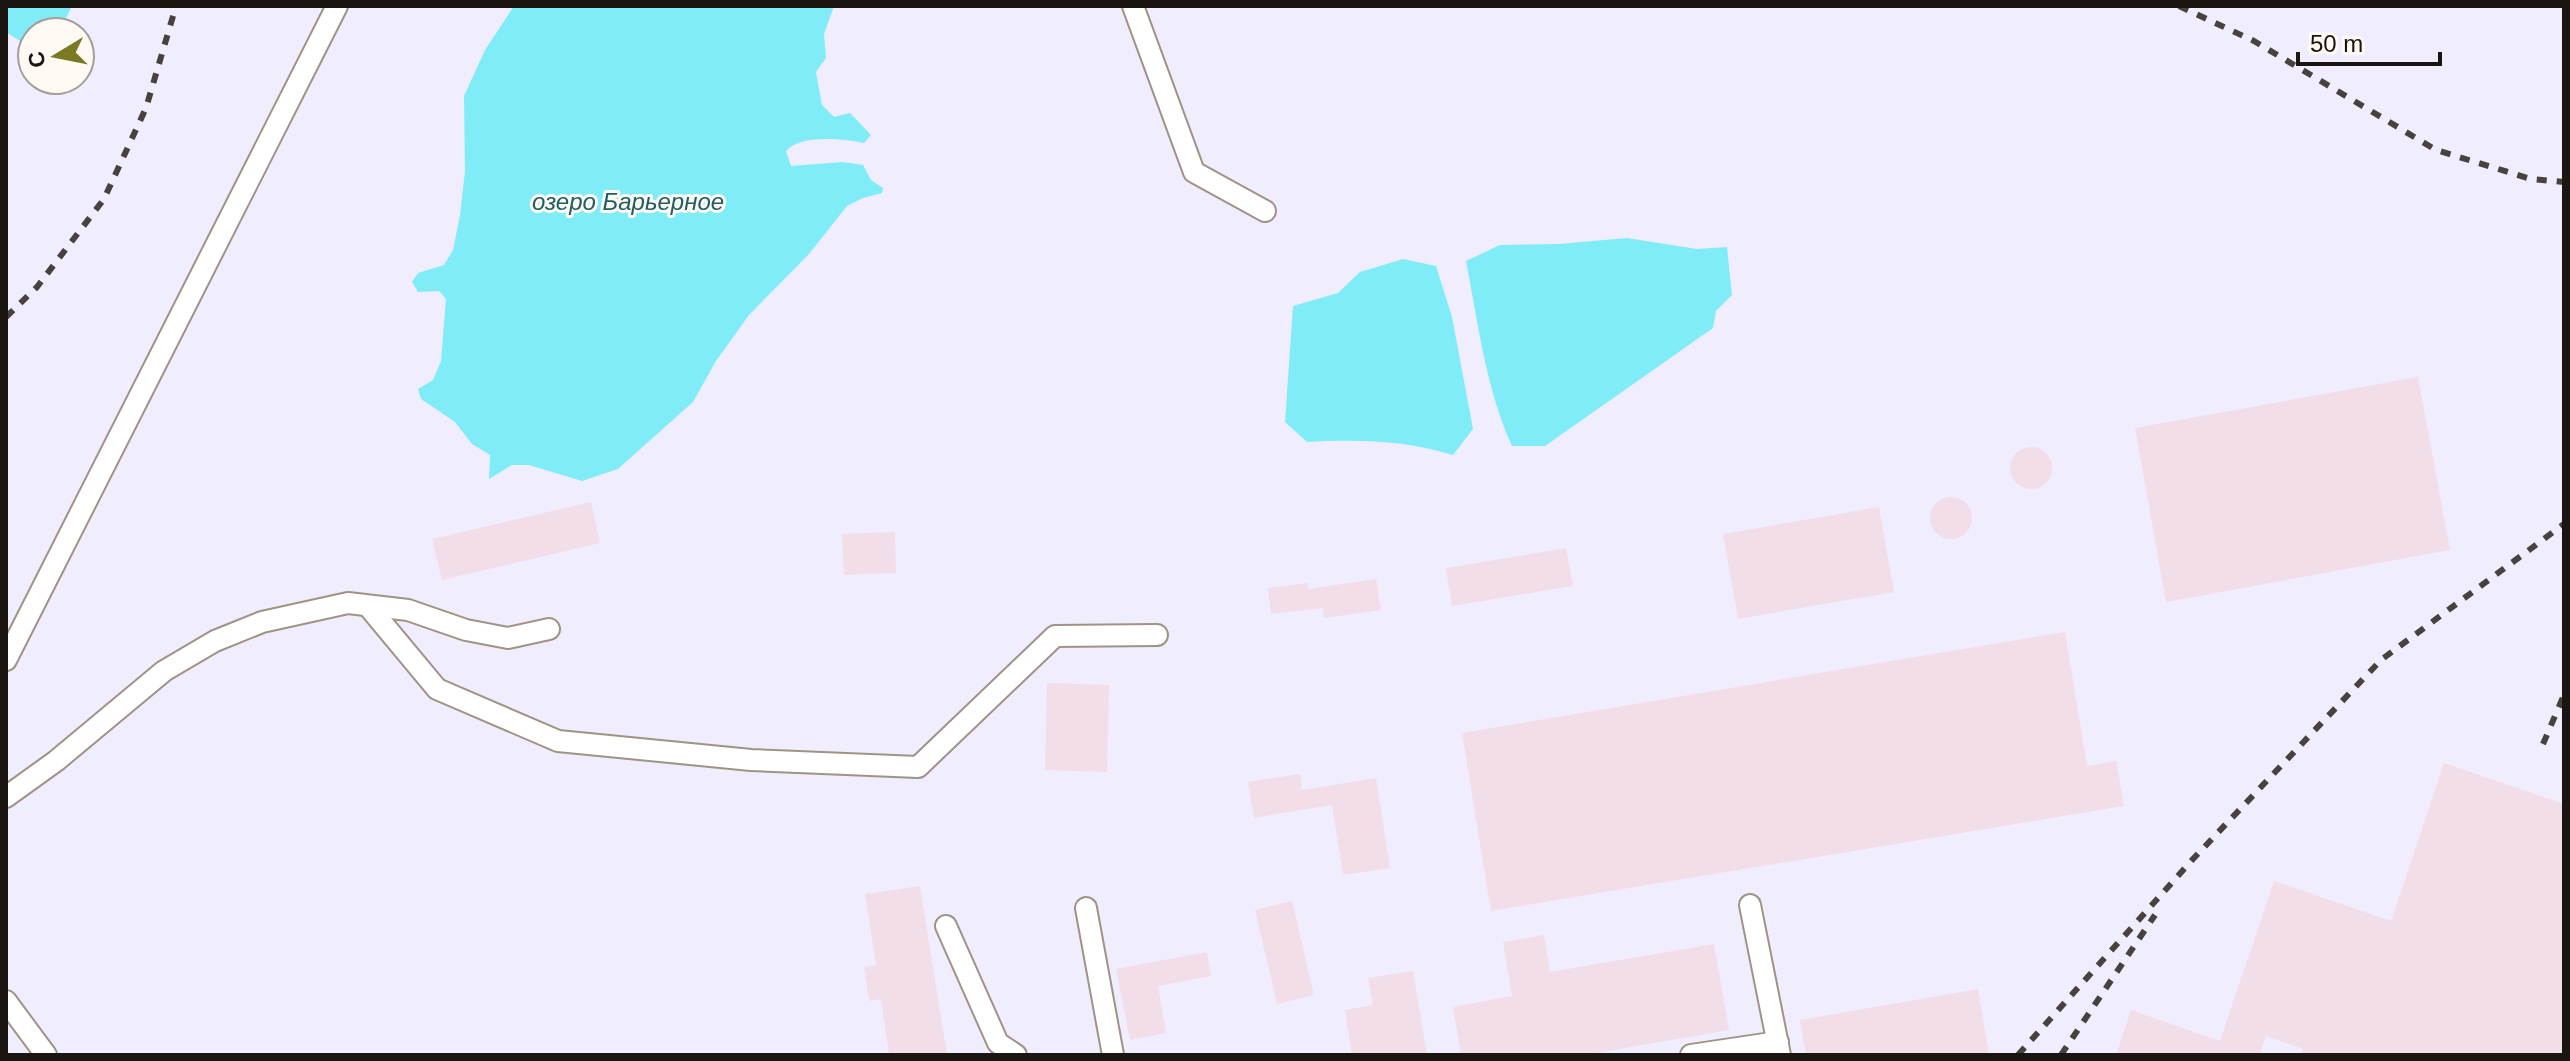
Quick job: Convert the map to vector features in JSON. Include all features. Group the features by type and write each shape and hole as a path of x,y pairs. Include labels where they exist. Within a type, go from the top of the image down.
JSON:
{"street":[{"path":"6,660 337,6"},
{"path":"1133,6 1194,172 1265,211"},
{"path":"6,797 56,761 164,671 215,641 262,622 348,603 408,610 466,630 508,638 549,629"},
{"path":"368,606 437,689 558,741 751,760 918,767 1055,636 1157,635"},
{"path":"1691,1055 1779,1049 1750,905"},
{"path":"1086,908 1113,1055"},
{"path":"946,926 998,1043 1016,1055"},
{"path":"6,1001 46,1055"}],"shaded area":[{"path":"6,6 2564,6 2564,1055 6,1055"}],"water":[{"path":"6,6 72,6 67,16 16,16 16,38 6,32"},
{"name":"озеро Барьерное","path":"514,6 834,6 824,34 826,58 816,72 822,105 834,117 850,113 871,135 864,143 812,140 786,151 791,166 842,162 863,165 871,180 883,188 882,193 847,206 809,254 749,315 716,361 693,402 618,469 582,481 529,465 512,465 489,479 490,455 472,444 455,422 421,399 418,389 433,380 441,361 446,299 439,291 418,292 412,282 418,273 444,265 453,250 465,171 464,96 485,50"},
{"path":"1627,238 1697,249 1727,247 1732,295 1716,311 1713,328 1545,446 1512,446 1489,379 1466,261 1500,245"},
{"path":"1403,259 1436,266 1452,317 1473,429 1453,455 1417,446 1381,442 1307,442 1285,422 1293,306 1338,293 1360,272"}],"building":[{"path":"2418,377 2450,550 2166,602 2135,428"},
{"path":"2031,447 2046,453 2052,468 2046,483 2031,489 2016,483 2010,468 2016,453"},
{"path":"1951,497 1966,503 1972,518 1966,533 1951,539 1936,533 1930,518 1936,503"},
{"path":"591,502 600,543 442,580 432,539"},
{"path":"1879,507 1894,592 1738,619 1723,534"},
{"path":"895,532 896,573 844,575 842,534"},
{"path":"1566,548 1573,586 1452,606 1446,568"},
{"path":"1376,579 1381,610 1324,618 1323,608 1271,614 1268,588 1308,583 1308,589"},
{"path":"2065,632 2087,766 2116,761 2124,806 1491,911 1462,733"},
{"path":"1047,683 1109,685 1107,772 1045,770"},
{"path":"2444,763 2564,804 2564,1055 2301,1055 2303,1049 2266,1036 2259,1055 2116,1055 2131,1010 2220,1041 2274,881 2391,921"},
{"path":"1300,774 1302,790 1376,778 1390,868 1343,875 1332,805 1254,818 1248,782"},
{"path":"920,886 947,1055 889,1055 881,999 869,1001 864,967 876,965 865,894"},
{"path":"1292,901 1314,995 1277,1004 1255,910"},
{"path":"1544,935 1550,972 1714,944 1729,1030 1585,1055 1461,1055 1453,1007 1512,996 1503,942"},
{"path":"1207,952 1211,976 1158,986 1166,1033 1130,1040 1116,969"},
{"path":"1413,971 1427,1055 1352,1055 1345,1010 1373,1005 1368,978"},
{"path":"1978,989 1989,1055 1806,1055 1800,1020"}],"railway":[{"path":"6,317 37,287 104,199 146,108 176,6"},
{"path":"2179,6 2254,41 2436,150 2531,179 2564,182"},
{"path":"2018,1055 2193,859 2381,660 2564,524"},
{"path":"2543,744 2564,695"},
{"path":"2061,1055 2155,915"}]}
